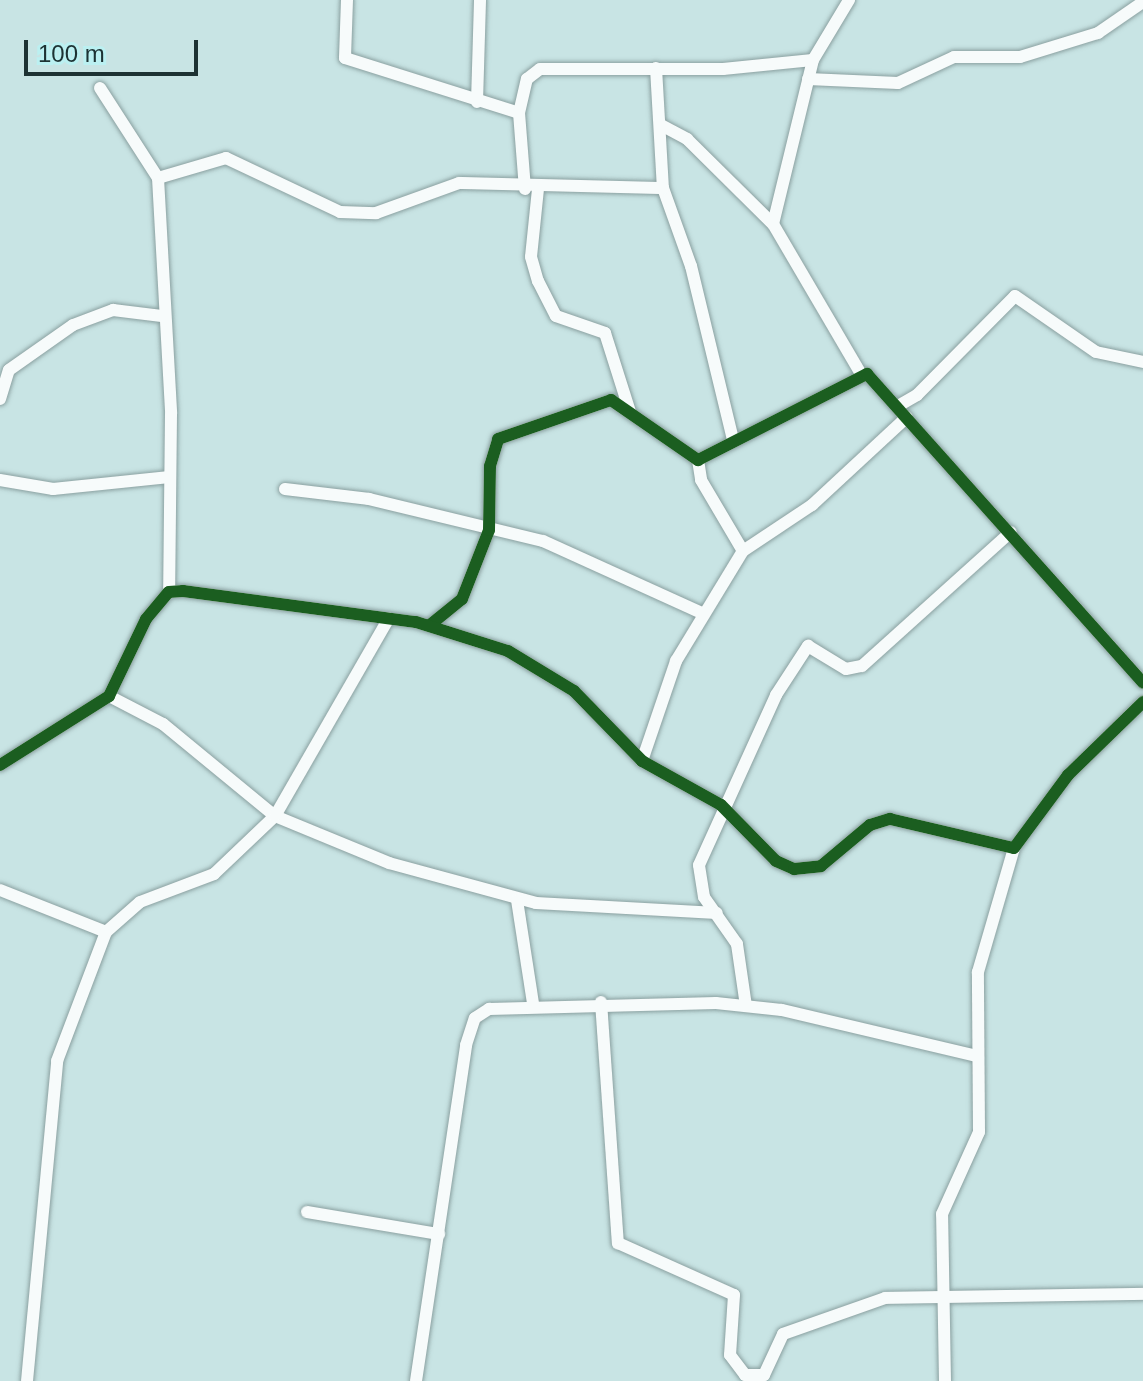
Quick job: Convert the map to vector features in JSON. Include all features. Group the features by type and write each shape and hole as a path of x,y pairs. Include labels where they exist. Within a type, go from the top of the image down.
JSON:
{"street":[{"path":"347,0 345,58 519,113"},
{"path":"477,102 480,0"},
{"path":"773,224 813,60 849,0"},
{"path":"808,79 898,83 954,57 1020,57 1098,33 1143,2"},
{"path":"630,412 605,333 556,316 538,281 531,257 531,189 519,113 527,79 540,69 656,68 813,60"},
{"path":"656,68 663,188 691,266 733,439"},
{"path":"0,765 109,696 146,619 169,592 169,477 158,178 100,88"},
{"path":"661,125 687,139 773,224 861,374 898,406 1143,683"},
{"path":"158,178 177,178 226,158 320,206 357,214 459,183 531,189 663,188"},
{"path":"898,406 917,395 1015,296 1096,352 1143,362"},
{"path":"0,399 9,370 73,325 113,310 162,316"},
{"path":"698,460 861,374"},
{"path":"430,625 462,599 489,530 490,466 498,439 603,400 630,412 698,460 701,480 743,551"},
{"path":"642,761 676,661 702,613 743,551 812,505 907,417"},
{"path":"0,480 53,489 169,477"},
{"path":"285,489 369,499 577,551 702,613"},
{"path":"746,1006 737,944 704,897 699,865 721,805 801,650 812,646 846,669 862,666 1011,532"},
{"path":"169,592 430,625 538,667 574,691 642,761 721,805 776,861 794,869 821,866 870,825 890,819 1014,848"},
{"path":"27,1381 57,1061 106,932 140,902 214,874 275,816 389,618"},
{"path":"109,696 163,724 275,816 389,863 517,900 717,913"},
{"path":"945,1381 942,1214 976,1148 982,1118 976,1056 978,972 1014,848 1068,775 1143,702"},
{"path":"0,890 106,932"},
{"path":"517,900 533,1003"},
{"path":"416,1381 469,1032 489,1009 533,1003 601,1002 746,1006 976,1056"},
{"path":"601,1002 618,1243 734,1295 730,1355 745,1375 764,1375 779,1338 827,1314 942,1293 1143,1294"},
{"path":"307,1212 439,1234"}],"cycle path":[{"path":"430,625 462,599 489,530 490,466 498,439 611,400 698,460 867,374 1143,683"},
{"path":"0,765 109,696 146,619 169,592 183,591 416,622 508,651 574,691 642,761 721,805 776,861 794,869 821,866 870,825 890,819 1014,848 1068,775 1143,702"}]}
